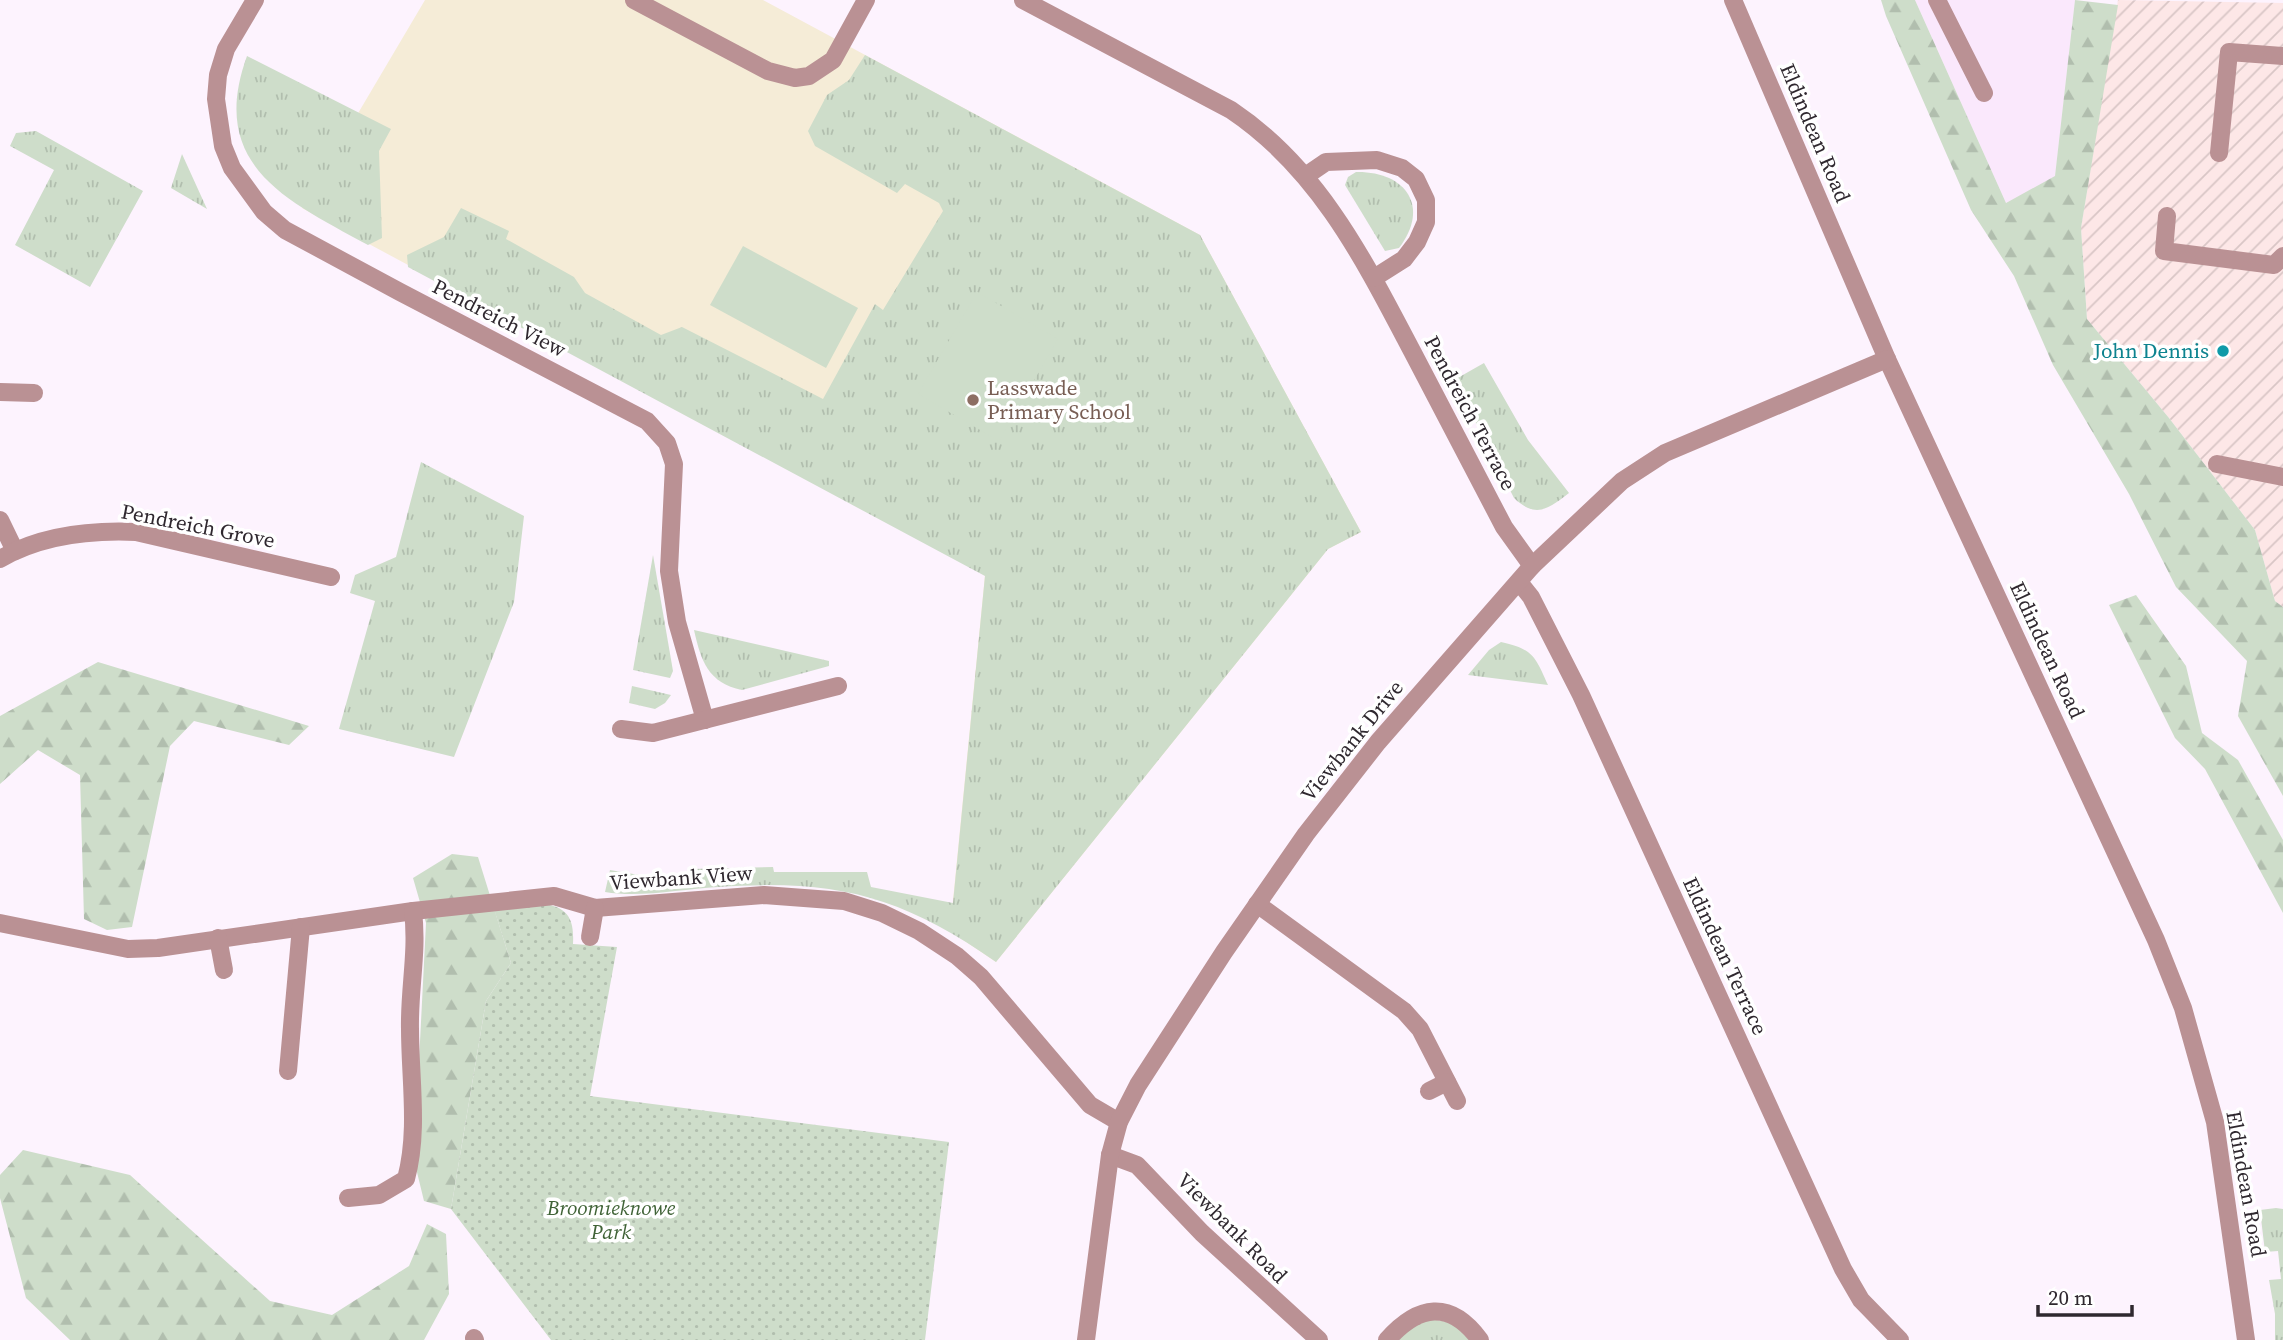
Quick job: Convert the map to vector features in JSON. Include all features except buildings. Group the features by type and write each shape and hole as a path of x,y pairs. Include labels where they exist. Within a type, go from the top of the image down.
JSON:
{"street":[{"name":"Pendreich View","path":"255,0 226,49 218,75 216,99 220,135 232,169 264,212 285,230 365,274 647,421 667,443 674,464 669,571 677,622 705,720"},
{"path":"634,0 781,76 809,76 833,61 866,0"},
{"name":"Pendreich Terrace","path":"1023,0 1231,110 1280,147 1307,175 1344,226 1374,278 1504,527 1532,566"},
{"name":"Eldindean Road","path":"1733,0 1887,359 2150,927 2183,1008 2215,1122 2246,1340"},
{"path":"1937,0 1984,93"},
{"path":"2218,153 2229,52 2283,56"},
{"path":"1307,175 1326,162 1377,160 1402,168 1416,179 1426,200 1426,222 1422,232 1404,259 1374,278"},
{"path":"2167,216 2164,251 2274,265 2283,256"},
{"name":"Viewbank Drive","path":"1086,1340 1110,1155 1119,1122 1159,1052 1257,904 1306,834 1378,742 1532,566 1622,481 1665,453 1887,359"},
{"path":"0,392 34,393"},
{"path":"2217,464 2283,477"},
{"name":"Pendreich Grove","path":"0,520 7,555 65,536 104,531 135,533 331,577"},
{"name":"Eldindean Terrace","path":"1519,582 1531,597 1581,695 1843,1269 1861,1300 1900,1340"},
{"path":"621,729 653,733 838,686"},
{"name":"Viewbank View","path":"0,923 128,949 158,948 413,911 554,896 595,908 764,895 844,901 882,913 919,931 957,956 981,977 1090,1105 1119,1122"},
{"path":"1257,904 1404,1011 1420,1029 1457,1101"},
{"path":"590,937 595,908"},
{"path":"348,1198 379,1195 406,1179 409,1167 413,1146 410,1026 417,944 413,911"},
{"path":"288,1071 301,927"},
{"path":"218,938 224,970"},
{"path":"1429,1091 1447,1082"},
{"name":"Viewbank Road","path":"1110,1155 1138,1165 1247,1277 1319,1340"},
{"path":"1387,1340 1404,1321 1424,1312 1445,1311 1468,1324 1480,1340"}],"shaded area":[{"name":"Lasswade Primary School","path":"425,0 763,0 1200,235 1361,532 1328,549 996,962 950,931 985,575 302,208"},
{"path":"1915,0 2075,0 2055,177 2006,203"},
{"path":"2118,0 2283,3 2283,607 2275,601 2255,530 2169,418 2087,319 2081,228"}],"green space":[{"path":"1881,0 1915,0 2006,203 2055,176 2075,0 2118,5 2081,228 2087,319 2169,418 2255,530 2275,601 2283,607 2283,796 2238,716 2247,661 2176,587 2129,494 2053,365 2014,276 1971,210"},
{"name":"Lasswade Primary School","path":"865,55 1200,235 1361,532 1328,549 996,962 928,921 864,896 832,890 759,885 647,894 605,892 610,870 686,883 691,869 773,867 774,872 867,872 871,887 953,903 985,576 408,267 407,255 444,237 461,208 509,231 506,239 574,277 585,293 661,335 682,327 823,399 875,304 883,310 943,211 939,203 905,184 897,193 815,146 808,131 827,95 849,80"},
{"path":"247,56 391,129 379,151 382,238 368,245 284,195 262,175 247,153 238,126 237,94"},
{"path":"36,131 143,191 90,287 15,245 54,170 10,146 16,133"},
{"path":"182,154 207,209 171,188"},
{"path":"1356,172 1373,173 1388,178 1408,194 1413,218 1399,248 1385,251 1345,185 1348,177"},
{"path":"743,246 858,308 826,368 710,305"},
{"path":"977,292 1058,339 999,441 918,394"},
{"path":"1484,363 1528,440 1569,493 1548,507 1536,510 1514,498 1454,380"},
{"path":"421,462 524,516 514,602 454,757 339,729 375,601 350,593 355,575 396,557"},
{"path":"653,555 673,671 670,678 633,670"},
{"path":"2136,595 2186,666 2202,733 2238,760 2283,840 2283,913 2205,769 2175,738 2109,605"},
{"path":"694,630 829,661 829,666 742,690 730,687 708,669"},
{"path":"1501,642 1532,655 1548,685 1468,675 1489,650"},
{"path":"98,662 309,726 289,745 194,721 170,746 132,927 107,930 84,919 80,775 38,750 0,784 0,716"},
{"path":"632,686 671,695 655,709 629,703"},
{"path":"452,854 478,857 511,963 486,1001 451,1209 424,1201 414,1160 426,923 413,878"},
{"name":"Broomieknowe Park","path":"550,905 563,910 570,919 573,944 617,947 590,1096 949,1142 925,1340 551,1340 451,1209 486,1001 511,963 494,909"},
{"path":"23,1150 130,1175 270,1301 332,1315 409,1266 427,1224 446,1234 449,1294 424,1340 70,1340 26,1298 0,1198 0,1175"},
{"path":"2283,1209 2283,1340 2275,1340 2275,1314 2269,1280 2281,1279 2278,1251 2265,1252 2260,1210"},
{"path":"1426,1319 1451,1324 1470,1340 1399,1340 1409,1328"}],"place":[{"name":"John Dennis","path":"2223,351"},
{"name":"Lasswade Primary School","path":"973,400"}]}
